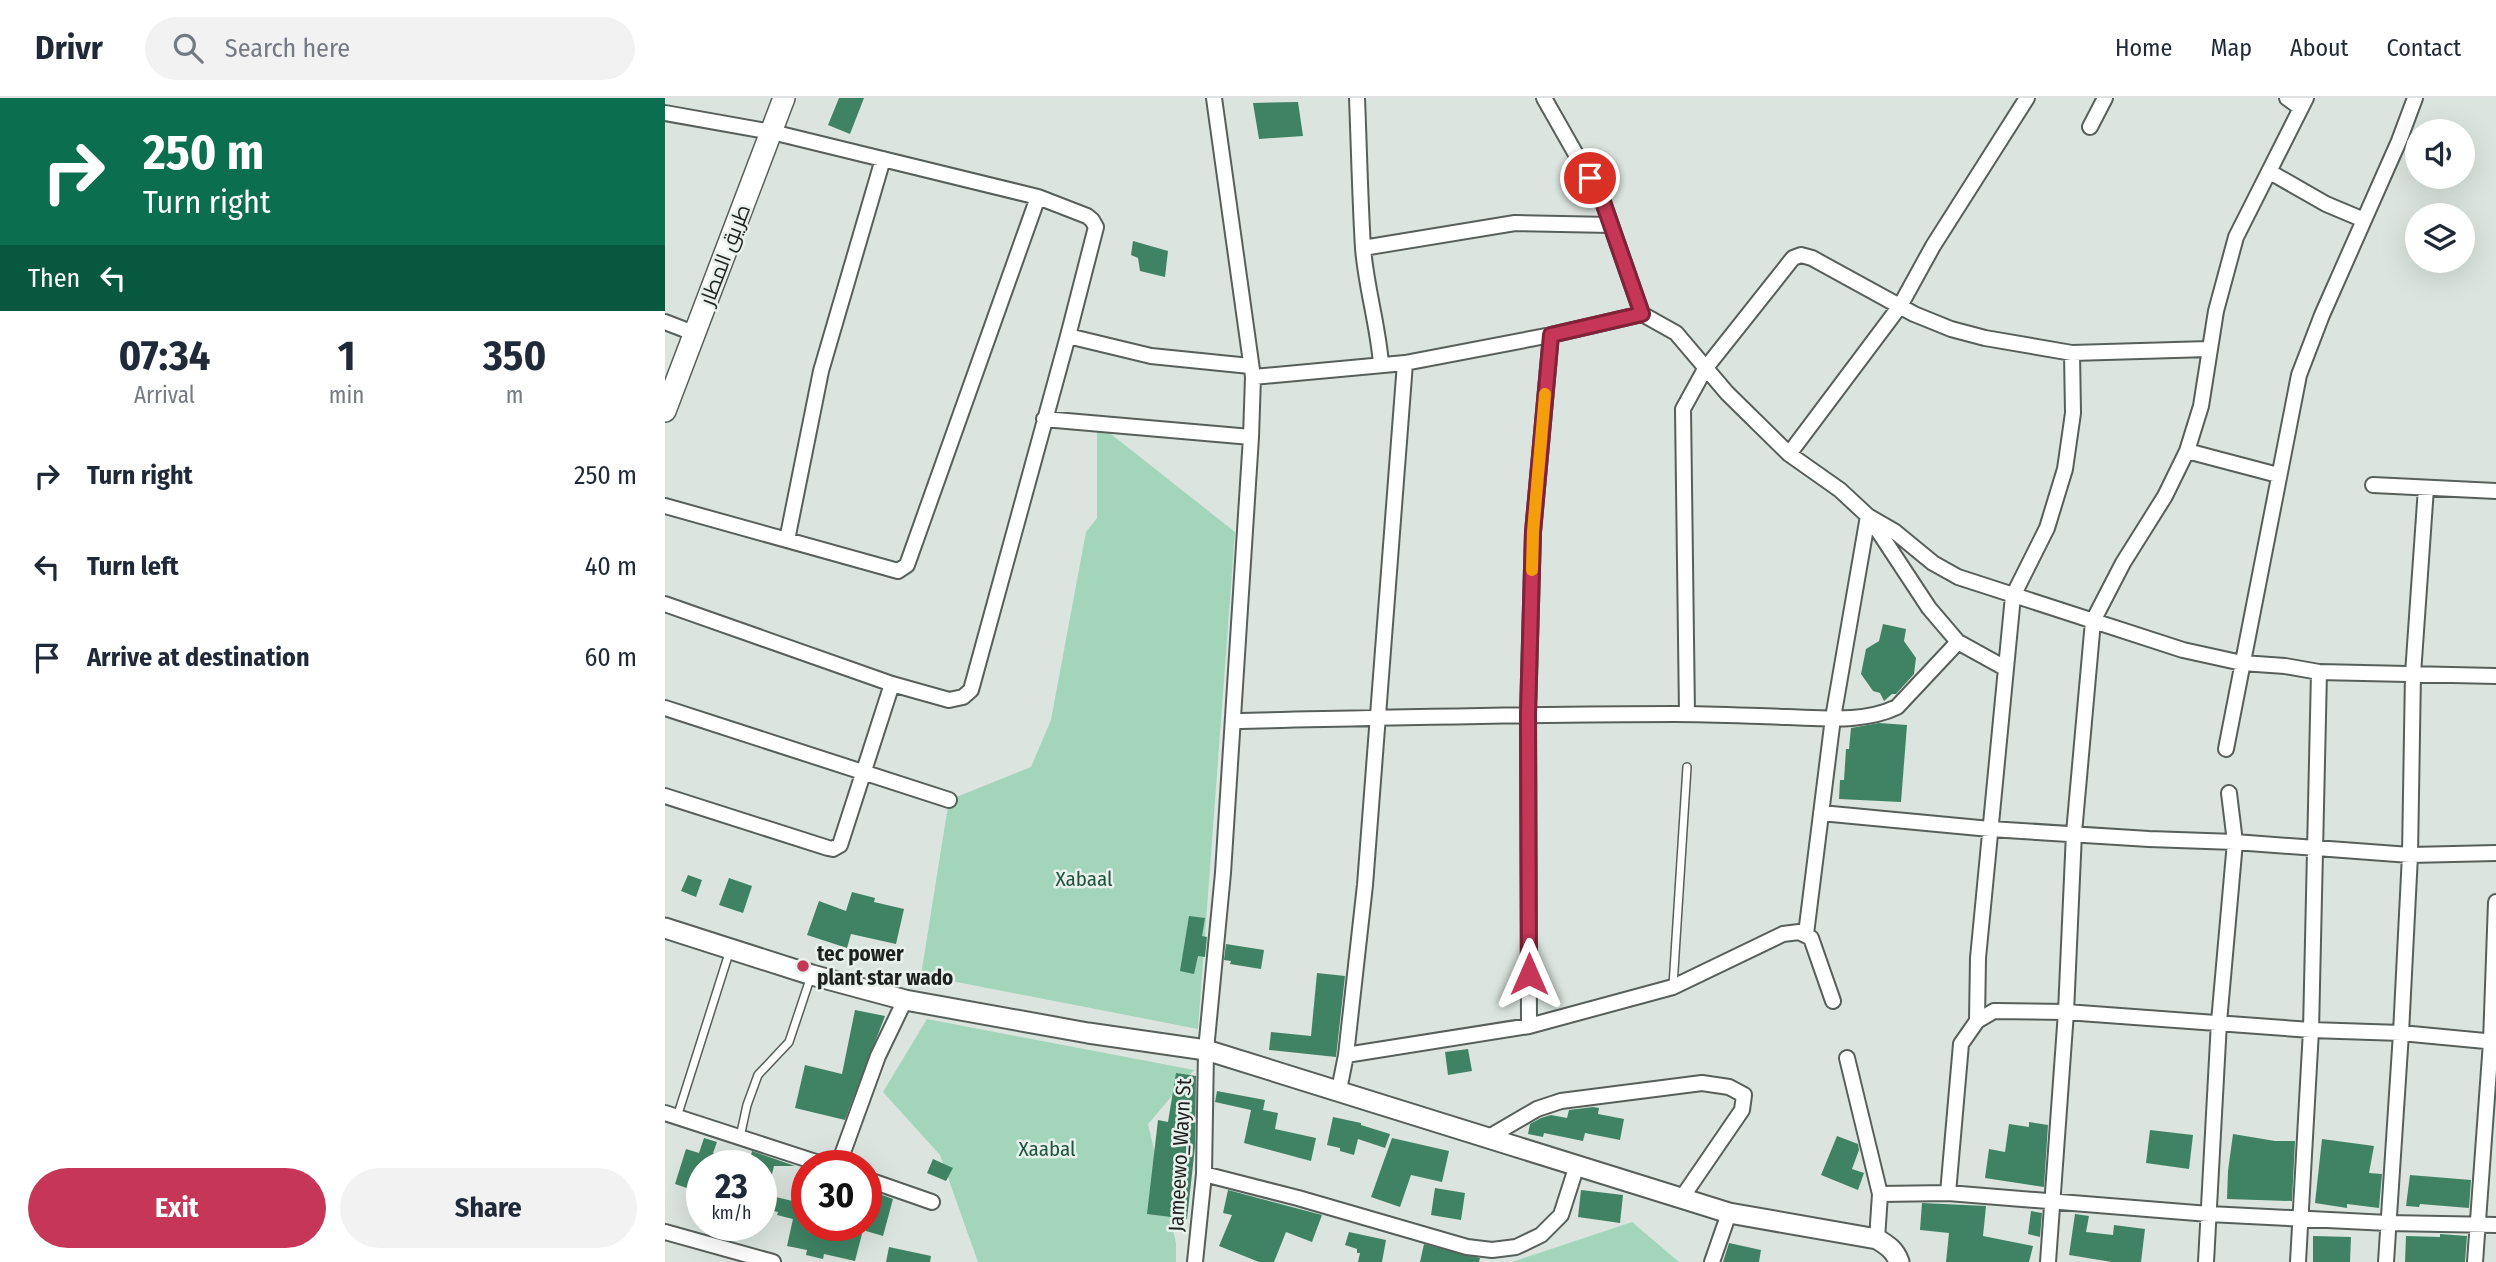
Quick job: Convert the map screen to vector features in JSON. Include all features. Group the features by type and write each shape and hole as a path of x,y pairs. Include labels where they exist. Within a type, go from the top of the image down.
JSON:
{"main road":[{"name":"طريق المطار","path":"665,411 784,98"}],"street":[{"name":"Jameewo_Wayn St","path":"1195,1262 1204,1174 1206,1050 1223,873 1251,438 1251,372 1214,98"},
{"path":"1357,98 1363,248 1379,334 1381,364"},
{"path":"1544,98 1603,202 1642,314 1676,333 1705,369 1789,454 1839,489 1868,516 1929,608 1958,642 2005,668"},
{"path":"1789,454 1900,306 1933,246 2027,98"},
{"path":"2090,127 2105,98"},
{"path":"2048,1262 2066,1012 2074,834 2093,621 2123,563 2165,496 2187,452 2201,406 2216,311 2237,237 2304,103 2287,98"},
{"path":"2226,749 2299,375 2318,325 2399,141 2414,98"},
{"path":"665,113 772,132 1038,197 1087,216 1095,226 1068,336 971,690 964,698 949,700 892,684 665,604"},
{"path":"787,540 821,371 883,159"},
{"path":"2270,172 2326,204 2364,220"},
{"path":"665,506 898,571 907,565 1038,197"},
{"path":"1363,248 1515,223 1611,225"},
{"path":"1687,714 1682,420 1688,398 1705,369 1793,258 1801,255 1812,258 1900,306 1951,330 1985,338 2072,353 2209,349"},
{"path":"1068,336 1151,356 1251,372 1405,363 1551,335 1642,314"},
{"path":"665,322 696,334"},
{"path":"1529,1026 1528,714 1533,532 1551,335"},
{"path":"1977,1021 1979,958 2013,596 2047,528 2065,469 2073,413 2072,353"},
{"path":"1339,1090 1346,1055 1365,885 1405,363"},
{"path":"1044,419 1251,438"},
{"path":"2187,452 2278,475"},
{"path":"2373,485 2496,491"},
{"path":"2386,1262 2410,855 2413,674 2425,488"},
{"path":"1868,516 1895,531 1933,563 1958,577 2183,650 2242,663 2319,672 2496,676"},
{"path":"1806,934 1833,718 1868,516"},
{"path":"1233,721 1528,714 1833,718 1884,713 1897,707 1958,642"},
{"path":"2298,1262 2311,1030 2319,672"},
{"path":"665,796 833,849 840,845 892,684"},
{"path":"665,708 949,800"},
{"path":"2206,1262 2219,1022 2235,842 2229,793"},
{"path":"1821,813 1990,829 2235,842 2410,855 2496,853"},
{"path":"2475,1262 2494,1042 2496,902"},
{"path":"665,928 812,975 905,1000 1088,1033 1206,1050 1729,1213 1877,1239 1888,1246 1899,1262"},
{"path":"1346,1055 1529,1026 1673,987 1783,934 1799,932 1811,938 1833,1001"},
{"path":"844,1150 878,1056 905,1000"},
{"path":"1948,1193 1961,1044 1977,1021 1994,1011 2066,1012 2311,1030 2401,1033 2494,1042"},
{"path":"1847,1058 1880,1194 1877,1239"},
{"path":"1489,1137 1537,1109 1561,1101 1702,1083 1729,1087 1744,1095 1742,1110 1681,1199"},
{"path":"669,1117 791,1154"},
{"path":"1204,1174 1299,1198 1467,1247 1492,1250 1515,1247 1541,1235 1561,1215 1577,1165"},
{"path":"882,1185 932,1202"},
{"path":"1880,1194 1948,1193 2209,1214 2388,1223 2496,1225"},
{"path":"1711,1262 1729,1213"},
{"path":"665,1232 773,1262"}],"lane":[{"path":"1673,987 1687,767"},
{"path":"669,1117 731,950"},
{"path":"740,1137 747,1105 758,1075 789,1042 812,975"}],"green space":[{"name":"Xabaal","path":"1097,423 1235,532 1198,1029 921,975 949,800 1031,767 1051,720 1086,532 1097,518"},
{"name":"Xaabal","path":"927,1019 1194,1070 1148,1124 1176,1243 1176,1262 978,1262 940,1155 883,1092"},
{"path":"1632,1222 1679,1262 1512,1262"}],"building":[{"path":"839,98 864,98 850,134 828,125"},
{"path":"1298,102 1303,136 1259,139 1253,103"},
{"path":"1133,241 1168,251 1165,277 1140,271 1138,258 1131,255"},
{"path":"1883,624 1906,629 1904,641 1916,658 1914,674 1896,694 1884,701 1880,693 1873,691 1861,674 1866,649 1879,641"},
{"path":"1879,723 1907,725 1901,802 1839,799 1840,780 1844,780 1846,749 1849,749 1851,728"},
{"path":"688,875 702,880 696,897 681,891"},
{"path":"729,878 752,886 743,913 719,905"},
{"path":"852,892 875,898 874,902 904,909 896,944 851,934 847,948 807,935 819,901 846,911"},
{"path":"1189,916 1205,918 1202,936 1207,937 1205,957 1198,956 1194,974 1180,971"},
{"path":"1226,944 1264,950 1261,969 1230,964 1231,961 1224,960"},
{"path":"1317,973 1345,976 1336,1057 1269,1050 1271,1032 1311,1036"},
{"path":"855,1010 885,1016 845,1120 795,1108 805,1065 842,1074"},
{"path":"1468,1049 1472,1071 1448,1075 1445,1052"},
{"path":"1176,1073 1196,1076 1195,1147 1187,1219 1147,1214 1158,1120 1168,1122"},
{"path":"1217,1091 1265,1100 1263,1110 1278,1113 1275,1129 1316,1138 1311,1161 1244,1143 1251,1110 1215,1102"},
{"path":"1599,1108 1598,1114 1624,1119 1620,1140 1585,1133 1583,1141 1544,1133 1543,1137 1528,1134 1530,1124 1541,1118 1551,1115 1567,1118 1569,1110"},
{"path":"1333,1117 1361,1123 1390,1134 1385,1148 1358,1139 1354,1155 1327,1145"},
{"path":"2029,1122 2048,1125 2044,1187 1985,1178 1989,1149 2005,1152 2009,1124 2029,1127"},
{"path":"2150,1130 2193,1135 2189,1169 2146,1163"},
{"path":"2233,1134 2275,1141 2295,1141 2292,1201 2227,1199"},
{"path":"1837,1136 1858,1144 1859,1150 1852,1169 1864,1173 1858,1190 1821,1175"},
{"path":"704,1138 717,1142 714,1150 700,1150"},
{"path":"1392,1138 1449,1151 1442,1182 1411,1175 1400,1207 1371,1197"},
{"path":"2322,1139 2374,1146 2369,1173 2382,1174 2379,1208 2347,1204 2347,1208 2315,1203"},
{"path":"686,1149 689,1150 686,1150 686,1188 675,1184"},
{"path":"933,1159 953,1168 946,1181 927,1173"},
{"path":"777,1160 791,1165 777,1166"},
{"path":"2410,1175 2471,1180 2469,1208 2420,1204 2419,1207 2406,1206"},
{"path":"1435,1188 1465,1193 1461,1220 1431,1215"},
{"path":"1228,1190 1322,1215 1312,1242 1286,1232 1274,1262 1259,1262 1219,1246 1232,1215 1223,1213"},
{"path":"1581,1190 1623,1195 1620,1223 1578,1217"},
{"path":"882,1195 893,1199 882,1236"},
{"path":"777,1197 791,1201 791,1218 777,1215"},
{"path":"1922,1203 1986,1206 1983,1236 2033,1246 2029,1262 1946,1262 1949,1233 1920,1230"},
{"path":"2031,1211 2042,1213 2040,1237 2028,1234"},
{"path":"2075,1214 2089,1216 2086,1232 2113,1235 2114,1225 2145,1229 2141,1262 2112,1262 2069,1255"},
{"path":"791,1228 791,1241 860,1241 855,1261 824,1254 823,1259 806,1255 807,1250 787,1246"},
{"path":"1349,1232 1386,1240 1382,1262 1358,1262 1360,1253 1357,1253 1357,1249 1345,1245"},
{"path":"2440,1234 2467,1236 2465,1262 2405,1262 2406,1236 2440,1237"},
{"path":"2313,1236 2351,1237 2350,1262 2313,1262"},
{"path":"1729,1243 1761,1250 1759,1262 1723,1262"},
{"path":"1424,1244 1480,1258 1479,1262 1420,1262"},
{"path":"889,1247 931,1256 930,1262 886,1262"}],"slow traffic":[{"path":"1532,570 1545,394"}],"place":[{"name":"tec power plant star wado","path":"803,966"}],"route":[{"path":"1529,974 1528,714 1533,532 1551,335 1642,314 1603,202 1590,178"}]}
